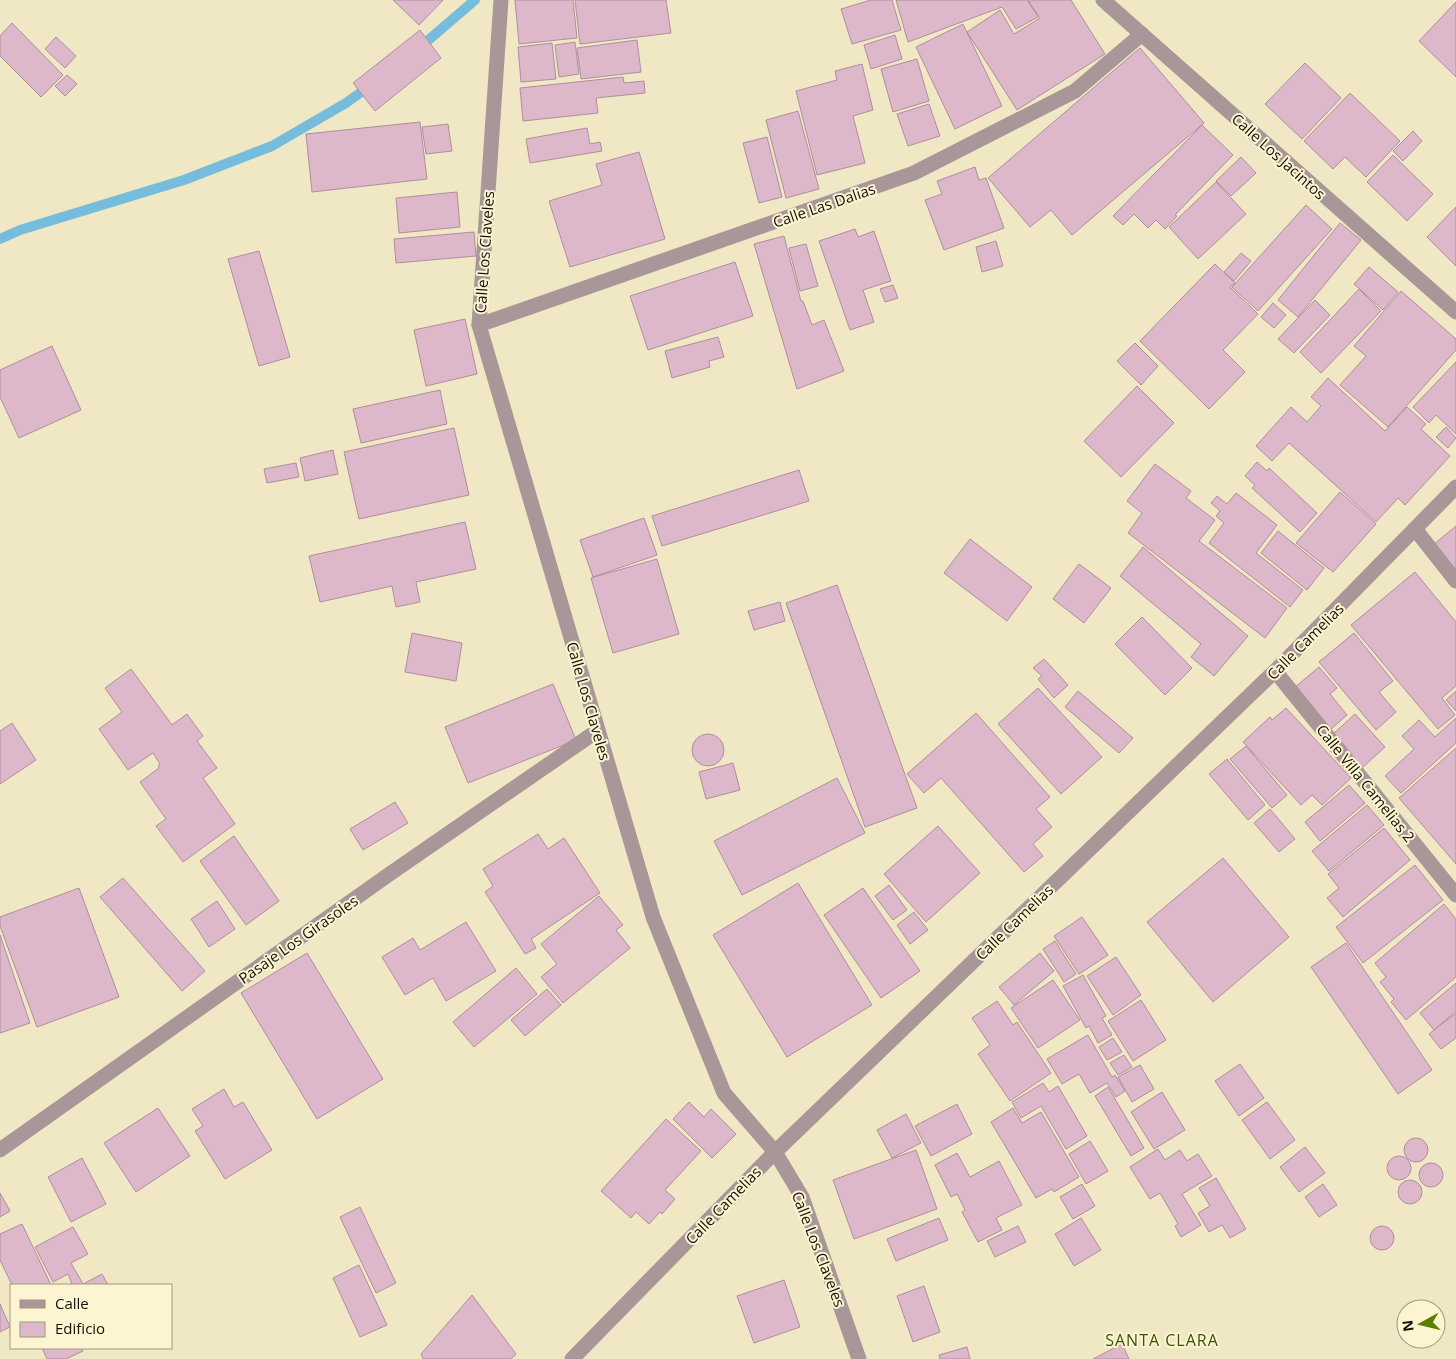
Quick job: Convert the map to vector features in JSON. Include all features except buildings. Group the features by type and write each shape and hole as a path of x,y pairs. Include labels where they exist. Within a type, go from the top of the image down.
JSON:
{"street":[{"name":"Calle Los Claveles","path":"501,0 479,325 653,917 724,1093 775,1152 802,1197 859,1359"},
{"name":"Calle Los Jacintos","path":"1103,0 1456,312"},
{"name":"Calle Las Dalias","path":"479,325 914,173 1076,91 1142,34"},
{"name":"Calle Camelias","path":"572,1359 775,1152 1275,671 1456,487"},
{"path":"1415,529 1456,581"},
{"name":"Calle Villa Camelias 2","path":"1275,671 1456,895"},
{"name":"Pasaje Los Girasoles","path":"0,1150 391,873 598,730"}],"waterway":[{"path":"418,49 475,0"},
{"path":"0,239 20,230 184,180 272,146 346,103 371,85"}],"district":[{"name":"SANTA CLARA","path":"1162,1340"}]}
